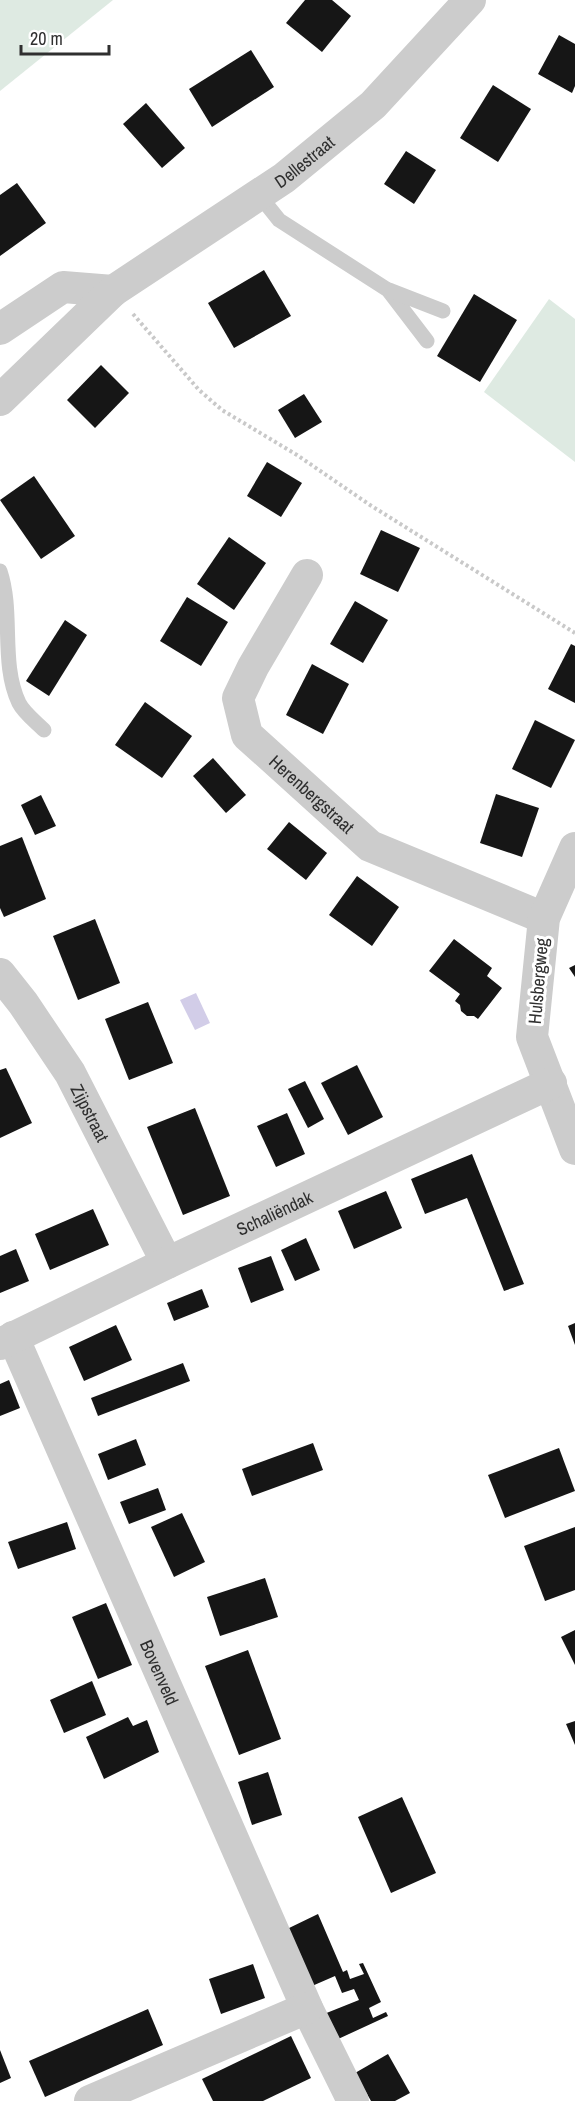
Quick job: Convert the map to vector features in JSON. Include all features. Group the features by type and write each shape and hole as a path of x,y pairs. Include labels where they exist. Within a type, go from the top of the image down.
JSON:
{"street":[{"name":"Dellestraat","path":"0,400 113,291 284,178 373,105 470,0"},
{"path":"0,328 63,286 113,291"},
{"name":"Herenbergstraat","path":"307,575 238,698 247,735 370,846 544,918"},
{"name":"Hulsbergweg","path":"575,848 544,918 532,1037 552,1083 575,1149"},
{"name":"Zijpstraat","path":"0,974 23,1003 70,1073 167,1263"},
{"name":"Schaliëndak","path":"6,1341 552,1083"},
{"name":"Bovenveld","path":"6,1341 307,2008 353,2101"},
{"path":"93,2100 307,2008"}],"lane":[{"path":"259,195 279,220 388,290 443,310"},
{"path":"388,290 428,341"},
{"path":"0,571 4,598 7,658 12,688 20,706 44,730"}],"path":[{"path":"113,291 199,390 222,410 297,455 370,505 575,633"}],"shaded area":[{"path":"0,0 113,0 0,91"},
{"path":"549,299 575,319 575,462 484,392"},
{"path":"196,993 210,1023 195,1030 180,1000"}],"building":[{"path":"305,0 332,0 351,16 322,52 286,23"},
{"path":"559,35 575,44 575,86 572,93 538,74"},
{"path":"251,50 274,87 212,127 189,89"},
{"path":"493,85 531,109 498,162 460,138"},
{"path":"146,103 185,148 162,168 123,124"},
{"path":"406,151 436,170 414,204 384,184"},
{"path":"17,183 46,223 0,256 0,195"},
{"path":"264,270 291,316 234,348 208,303"},
{"path":"474,294 517,320 480,382 437,356"},
{"path":"101,365 129,393 95,428 67,400"},
{"path":"304,394 322,422 295,438 278,410"},
{"path":"267,462 302,483 281,517 247,496"},
{"path":"34,476 75,536 41,559 0,500"},
{"path":"381,530 420,548 398,592 360,574"},
{"path":"229,537 266,563 234,610 197,584"},
{"path":"187,597 228,622 201,666 160,641"},
{"path":"355,601 388,620 363,663 330,644"},
{"path":"65,620 87,635 49,696 26,681"},
{"path":"571,644 575,646 575,703 548,689"},
{"path":"312,664 349,684 323,734 286,715"},
{"path":"145,702 192,736 162,778 115,745"},
{"path":"535,720 575,740 551,788 512,769"},
{"path":"213,758 246,795 226,813 193,776"},
{"path":"496,794 539,808 522,857 480,843"},
{"path":"41,795 56,826 35,835 21,805"},
{"path":"289,822 327,853 306,880 267,849"},
{"path":"22,837 46,899 4,917 0,908 0,846"},
{"path":"357,876 399,907 372,946 329,915"},
{"path":"95,919 120,983 78,1000 53,936"},
{"path":"454,939 492,968 487,976 502,988 478,1019 474,1016 467,1016 461,1011 460,1005 455,1001 460,994 429,971"},
{"path":"575,965 575,977 569,968"},
{"path":"148,1002 173,1063 129,1080 105,1019"},
{"path":"357,1065 383,1117 348,1135 321,1083"},
{"path":"6,1068 32,1123 0,1138 0,1070"},
{"path":"305,1081 324,1119 308,1128 288,1089"},
{"path":"195,1108 230,1196 183,1215 147,1127"},
{"path":"287,1113 305,1154 276,1167 257,1126"},
{"path":"472,1154 524,1284 504,1291 467,1198 425,1214 411,1179"},
{"path":"386,1191 402,1228 354,1249 338,1211"},
{"path":"93,1209 109,1245 50,1270 35,1234"},
{"path":"306,1238 320,1270 295,1281 281,1250"},
{"path":"16,1249 29,1281 0,1293 0,1256"},
{"path":"271,1256 284,1290 251,1303 238,1268"},
{"path":"202,1289 209,1307 174,1321 167,1303"},
{"path":"575,1323 575,1345 568,1326"},
{"path":"116,1325 132,1360 84,1381 69,1347"},
{"path":"183,1363 190,1381 98,1416 91,1398"},
{"path":"9,1380 20,1408 0,1416 0,1384"},
{"path":"136,1439 146,1465 108,1480 98,1454"},
{"path":"313,1443 323,1470 252,1496 242,1469"},
{"path":"559,1448 575,1491 505,1518 488,1475"},
{"path":"158,1488 166,1510 129,1524 120,1502"},
{"path":"182,1513 205,1562 174,1577 151,1527"},
{"path":"67,1522 76,1549 18,1569 8,1542"},
{"path":"575,1527 575,1590 545,1601 524,1546"},
{"path":"265,1578 278,1617 220,1636 207,1597"},
{"path":"106,1603 132,1665 98,1679 72,1617"},
{"path":"575,1630 575,1665 561,1637"},
{"path":"248,1650 281,1739 239,1755 205,1666"},
{"path":"92,1681 106,1715 64,1733 50,1700"},
{"path":"128,1717 133,1726 147,1720 159,1752 104,1779 86,1737"},
{"path":"575,1721 575,1745 566,1724"},
{"path":"268,1772 282,1815 252,1825 238,1782"},
{"path":"402,1797 436,1873 391,1893 358,1817"},
{"path":"318,1914 343,1972 347,1970 350,1979 364,1974 359,1964 363,1963 381,2002 369,2008 373,2018 386,2012 388,2016 336,2040 324,2014 359,2000 354,1989 342,1993 335,1976 312,1986 287,1929"},
{"path":"253,1964 265,1998 221,2014 209,1979"},
{"path":"148,2009 163,2045 45,2097 29,2061"},
{"path":"291,2036 311,2078 263,2101 213,2101 202,2079"},
{"path":"0,2050 11,2078 0,2083"},
{"path":"388,2054 410,2093 395,2101 371,2101 355,2073"}]}
